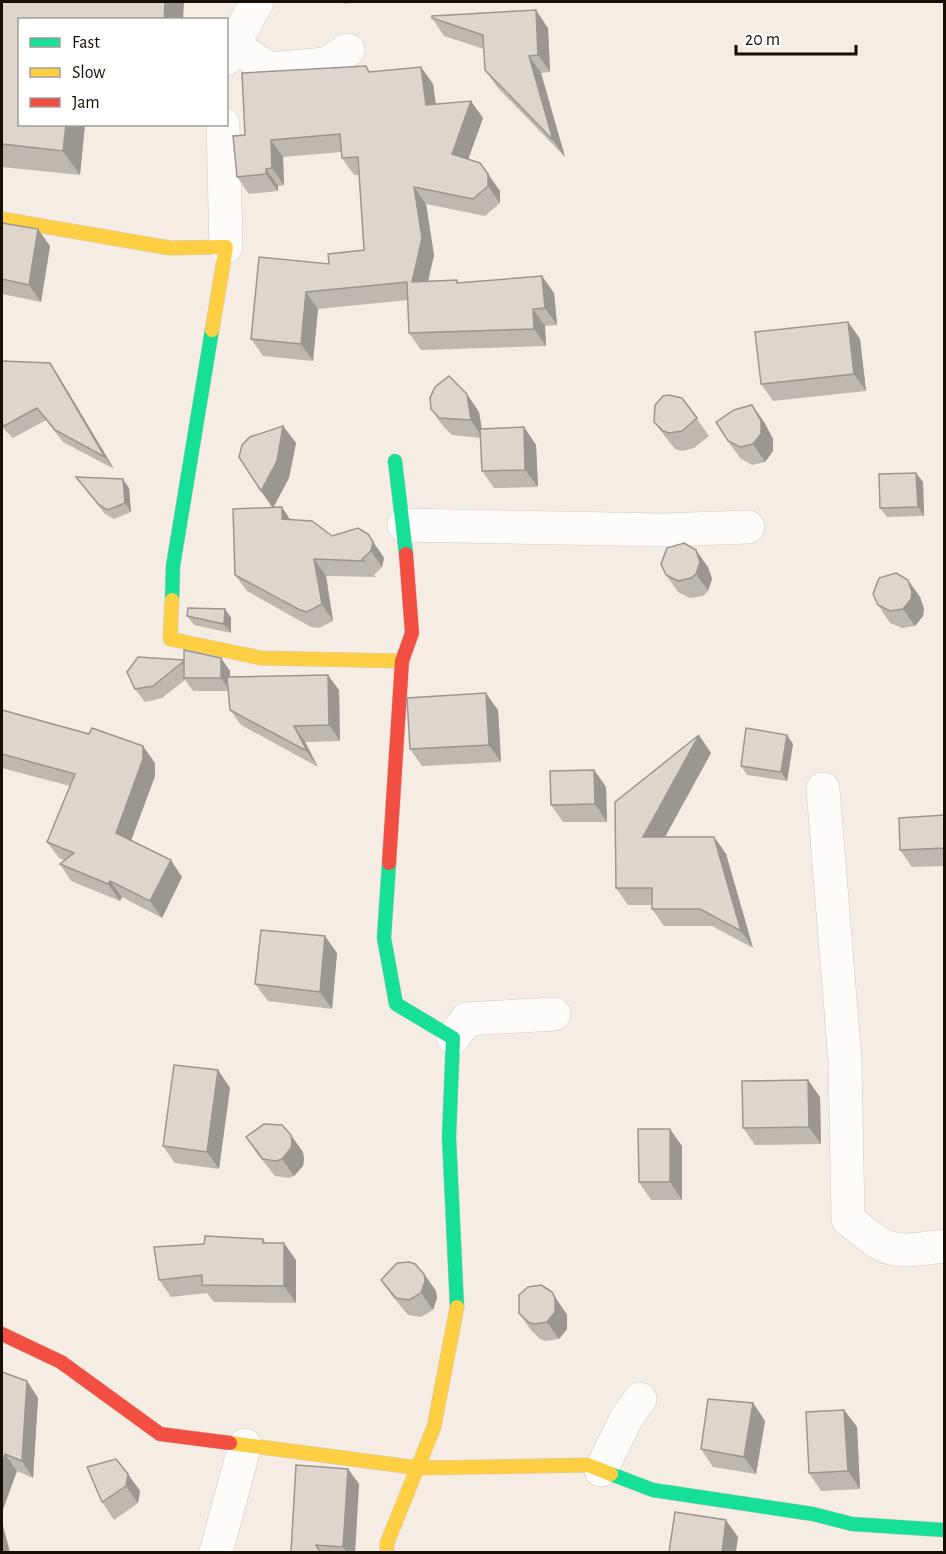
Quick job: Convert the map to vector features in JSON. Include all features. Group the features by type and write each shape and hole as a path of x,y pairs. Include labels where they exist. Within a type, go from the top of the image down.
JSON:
{"street":[{"path":"257,2 230,52 269,69 326,64 348,50"},
{"path":"223,126 226,247 173,566 170,639 261,658 402,661"},
{"path":"2,219 170,248 226,247"},
{"path":"395,461 404,525 412,633 402,661 384,938 396,1004 453,1038"},
{"path":"404,525 663,530 748,527"},
{"path":"823,789 845,1061 848,1219 877,1244 894,1249 902,1251 945,1246"},
{"path":"387,1552 387,1543 420,1468 434,1427 458,1302 449,1137 453,1038 467,1019 554,1014"},
{"path":"2,1334 61,1362 160,1434 420,1468 588,1465 653,1490 813,1514 852,1524 945,1530"},
{"path":"601,1470 626,1419 640,1400"},
{"path":"216,1552 245,1445"}],"building":[{"path":"2,2 165,2 164,18 18,18 18,126 66,126 63,151 2,144"},
{"path":"536,10 538,55 529,56 553,140 485,70 483,35 432,18 432,16"},
{"path":"366,66 369,72 421,67 426,105 471,101 452,154 480,163 488,174 488,186 473,199 414,187 422,238 412,282 457,280 457,283 542,276 545,308 533,309 534,329 409,333 407,282 306,292 301,344 251,339 259,257 329,264 328,254 364,250 358,157 342,158 340,134 271,140 272,168 266,169 266,174 237,177 233,136 245,135 242,73"},
{"path":"2,223 38,229 29,285 2,279"},
{"path":"848,322 854,374 761,384 755,332"},
{"path":"2,361 50,363 105,457 55,430 37,408 4,426 2,424"},
{"path":"449,376 467,394 471,420 439,418 431,409 430,398 435,387"},
{"path":"663,396 682,398 697,418 682,431 669,433 663,431 654,422 655,405"},
{"path":"752,405 761,421 761,434 753,444 740,447 728,441 716,422 734,410"},
{"path":"283,426 277,461 261,491 239,457 242,445 250,437"},
{"path":"524,427 525,470 482,471 480,429"},
{"path":"916,473 918,507 880,508 879,474"},
{"path":"76,477 123,479 125,503 108,510 99,505"},
{"path":"282,507 282,519 312,521 332,536 358,528 368,534 373,542 371,551 362,559 364,561 314,559 322,604 307,612 235,575 233,509"},
{"path":"684,543 696,550 700,562 696,574 691,578 678,581 666,575 661,564 667,548"},
{"path":"896,573 908,580 912,592 911,599 903,609 890,611 878,605 873,594 879,578"},
{"path":"188,608 225,609 224,624 187,616"},
{"path":"184,650 221,658 221,678 184,678 184,661 153,686 135,689 127,672 138,657 184,660"},
{"path":"328,675 329,725 294,726 307,751 230,710 227,677"},
{"path":"486,693 489,745 410,749 407,698"},
{"path":"2,710 89,734 92,728 143,746 143,759 116,833 171,860 150,901 110,881 108,884 60,864 74,853 47,842 75,774 2,754"},
{"path":"746,728 787,735 781,772 741,766"},
{"path":"699,735 643,837 714,837 741,931 700,909 652,909 652,888 616,888 615,802"},
{"path":"594,770 595,804 551,805 550,771"},
{"path":"945,815 945,848 900,850 899,818"},
{"path":"261,930 325,936 320,992 255,984"},
{"path":"174,1065 218,1070 207,1152 163,1146"},
{"path":"808,1080 809,1127 743,1128 742,1081"},
{"path":"264,1124 282,1125 291,1135 291,1148 282,1159 276,1161 263,1159 246,1137"},
{"path":"638,1129 670,1129 670,1182 639,1182"},
{"path":"205,1236 263,1239 263,1243 284,1243 284,1286 202,1285 202,1275 159,1280 154,1247 204,1244"},
{"path":"397,1263 415,1264 424,1274 425,1281 421,1293 409,1300 396,1298 381,1280"},
{"path":"541,1285 552,1292 555,1298 555,1312 547,1322 534,1324 528,1322 519,1313 519,1295 528,1287"},
{"path":"2,1372 27,1381 22,1461 5,1454 2,1465"},
{"path":"708,1399 753,1403 744,1457 701,1449"},
{"path":"844,1410 848,1471 809,1473 806,1412"},
{"path":"116,1459 128,1474 126,1486 102,1502 87,1467"},
{"path":"296,1465 348,1469 343,1547 316,1545 320,1552 291,1552"},
{"path":"675,1512 726,1520 722,1552 669,1552"}],"traffic: fast":[{"path":"172,600 173,566 212,330"},
{"path":"395,461 406,554"},
{"path":"389,863 384,938 396,1004 453,1038 449,1137 457,1307"},
{"path":"611,1474 653,1490 813,1514 852,1524 944,1530"}],"traffic: slow":[{"path":"2,219 170,248 226,247 212,330"},
{"path":"172,600 170,639 261,658 402,661"},
{"path":"387,1552 387,1543 434,1427 457,1307"},
{"path":"230,1443 419,1468 588,1465 611,1474"}],"traffic: jam":[{"path":"389,863 402,661 412,633 406,554"},
{"path":"2,1334 61,1362 160,1434 230,1443"}]}
